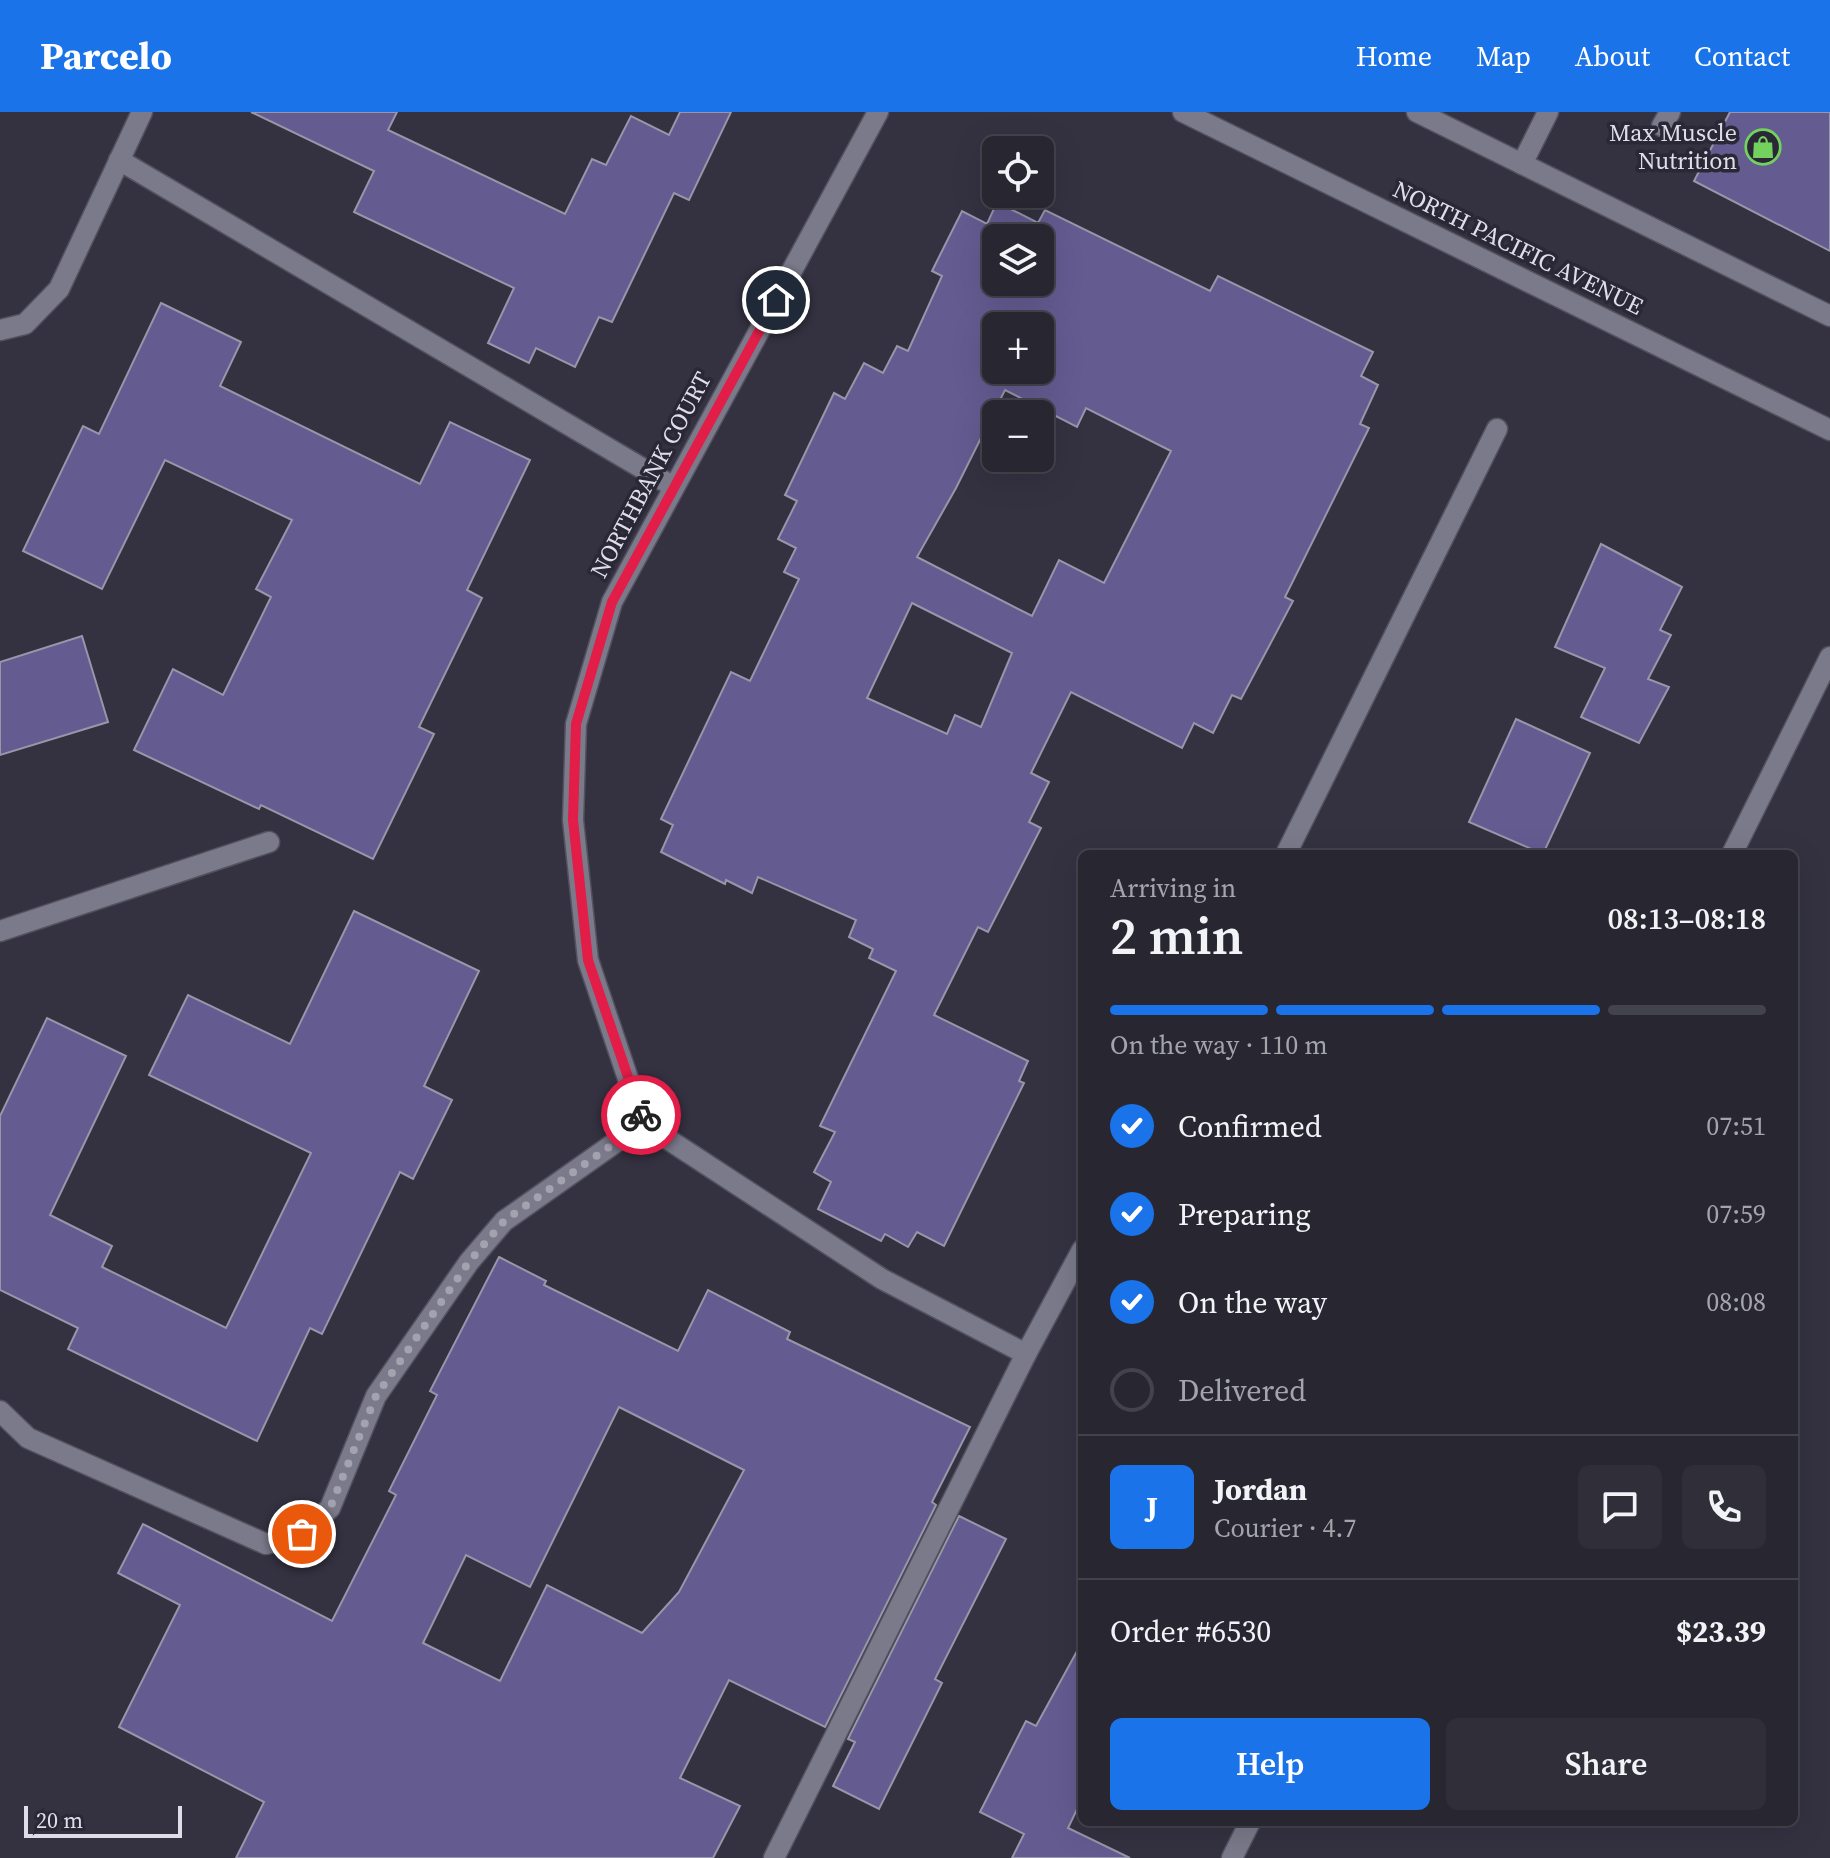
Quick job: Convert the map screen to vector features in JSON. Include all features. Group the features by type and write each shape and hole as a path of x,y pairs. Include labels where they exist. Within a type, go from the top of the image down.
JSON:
{"street":[{"path":"0,330 25,324 59,289 142,112"},
{"name":"NORTHBANK COURT","path":"643,1123 588,960 573,820 576,724 612,602 878,112"},
{"name":"NORTH PACIFIC AVENUE","path":"1183,112 1830,430"},
{"path":"1417,112 1830,316"},
{"path":"1522,164 1548,112"},
{"path":"119,160 674,487"},
{"path":"1288,850 1497,429"},
{"path":"1734,850 1830,657"},
{"path":"0,931 269,842"},
{"path":"0,1411 28,1438 266,1544 302,1534 330,1508 376,1396 478,1252 504,1221 643,1123 882,1279 1026,1354"},
{"path":"774,1858 1026,1354 1078,1257"},
{"path":"1232,1858 1248,1826"}],"building":[{"path":"251,112 397,112 388,130 565,214 592,159 606,165 631,116 669,135 680,112 731,112 689,200 674,193 612,322 599,317 575,367 536,348 529,363 488,343 514,288 354,212 374,171"},
{"path":"1730,112 1830,112 1830,251 1694,181"},
{"path":"994,208 1009,208 1038,223 1045,210 1210,291 1218,276 1373,352 1361,376 1378,385 1360,424 1369,428 1285,597 1293,601 1241,699 1232,695 1213,733 1194,723 1182,748 1071,692 1031,773 1049,782 1029,822 1041,828 988,932 978,927 934,1015 1028,1061 1019,1081 1024,1083 944,1246 917,1232 908,1247 885,1234 881,1241 818,1209 831,1182 814,1172 835,1132 820,1126 896,971 869,958 873,949 849,937 856,920 758,877 752,893 726,880 725,884 661,852 673,825 661,819 731,672 750,681 799,579 784,572 796,548 778,539 797,501 785,495 834,393 845,399 864,363 883,373 897,346 908,351 942,276 932,271 962,211 987,224","holes":["1005,390 1024,400 1054,400 1054,415 1077,427 1086,408 1171,451 1104,583 1059,560 1032,616 917,557 982,436 982,400 1000,400","912,603 1012,653 981,727 955,715 947,734 867,698"]},
{"path":"161,303 241,342 220,386 420,484 450,422 530,460 467,590 482,598 419,727 434,734 373,859 261,805 259,809 134,750 173,669 223,695 271,597 256,589 292,520 165,460 102,589 23,551 83,426 99,434"},
{"path":"1601,544 1682,587 1660,630 1671,635 1648,679 1669,687 1639,743 1581,717 1605,668 1555,647"},
{"path":"82,636 108,722 0,755 0,662"},
{"path":"1516,719 1590,753 1545,850 1534,850 1469,822"},
{"path":"354,911 479,971 424,1086 452,1100 413,1179 400,1172 322,1334 310,1328 257,1441 68,1349 78,1328 0,1290 0,1116 47,1018 126,1056 50,1215 112,1246 102,1267 226,1328 311,1153 149,1075 188,995 290,1044"},
{"path":"499,1257 546,1281 544,1285 678,1351 708,1290 790,1332 787,1339 970,1427 932,1502 936,1505 825,1727 729,1680 680,1778 740,1806 713,1858 236,1858 264,1802 119,1727 180,1605 118,1573 143,1524 332,1621 396,1495 389,1491 437,1395 430,1391","holes":["619,1407 744,1470 679,1592 642,1633 547,1585 500,1681 423,1643 466,1555 530,1587"]},
{"path":"959,1516 1006,1539 935,1679 942,1683 879,1809 833,1786 855,1742 848,1739"},
{"path":"1078,1649 1078,1807 1068,1828 1130,1858 1012,1858 1024,1834 980,1812 1026,1721 1036,1726"}],"way so far":[{"path":"302,1534 330,1508 376,1396 469,1262 504,1221 643,1123 641,1115"}],"place":[{"name":"Max Muscle Nutrition","path":"1763,147"}],"route":[{"path":"641,1115 588,960 573,820 576,724 612,602 776,300"}]}
